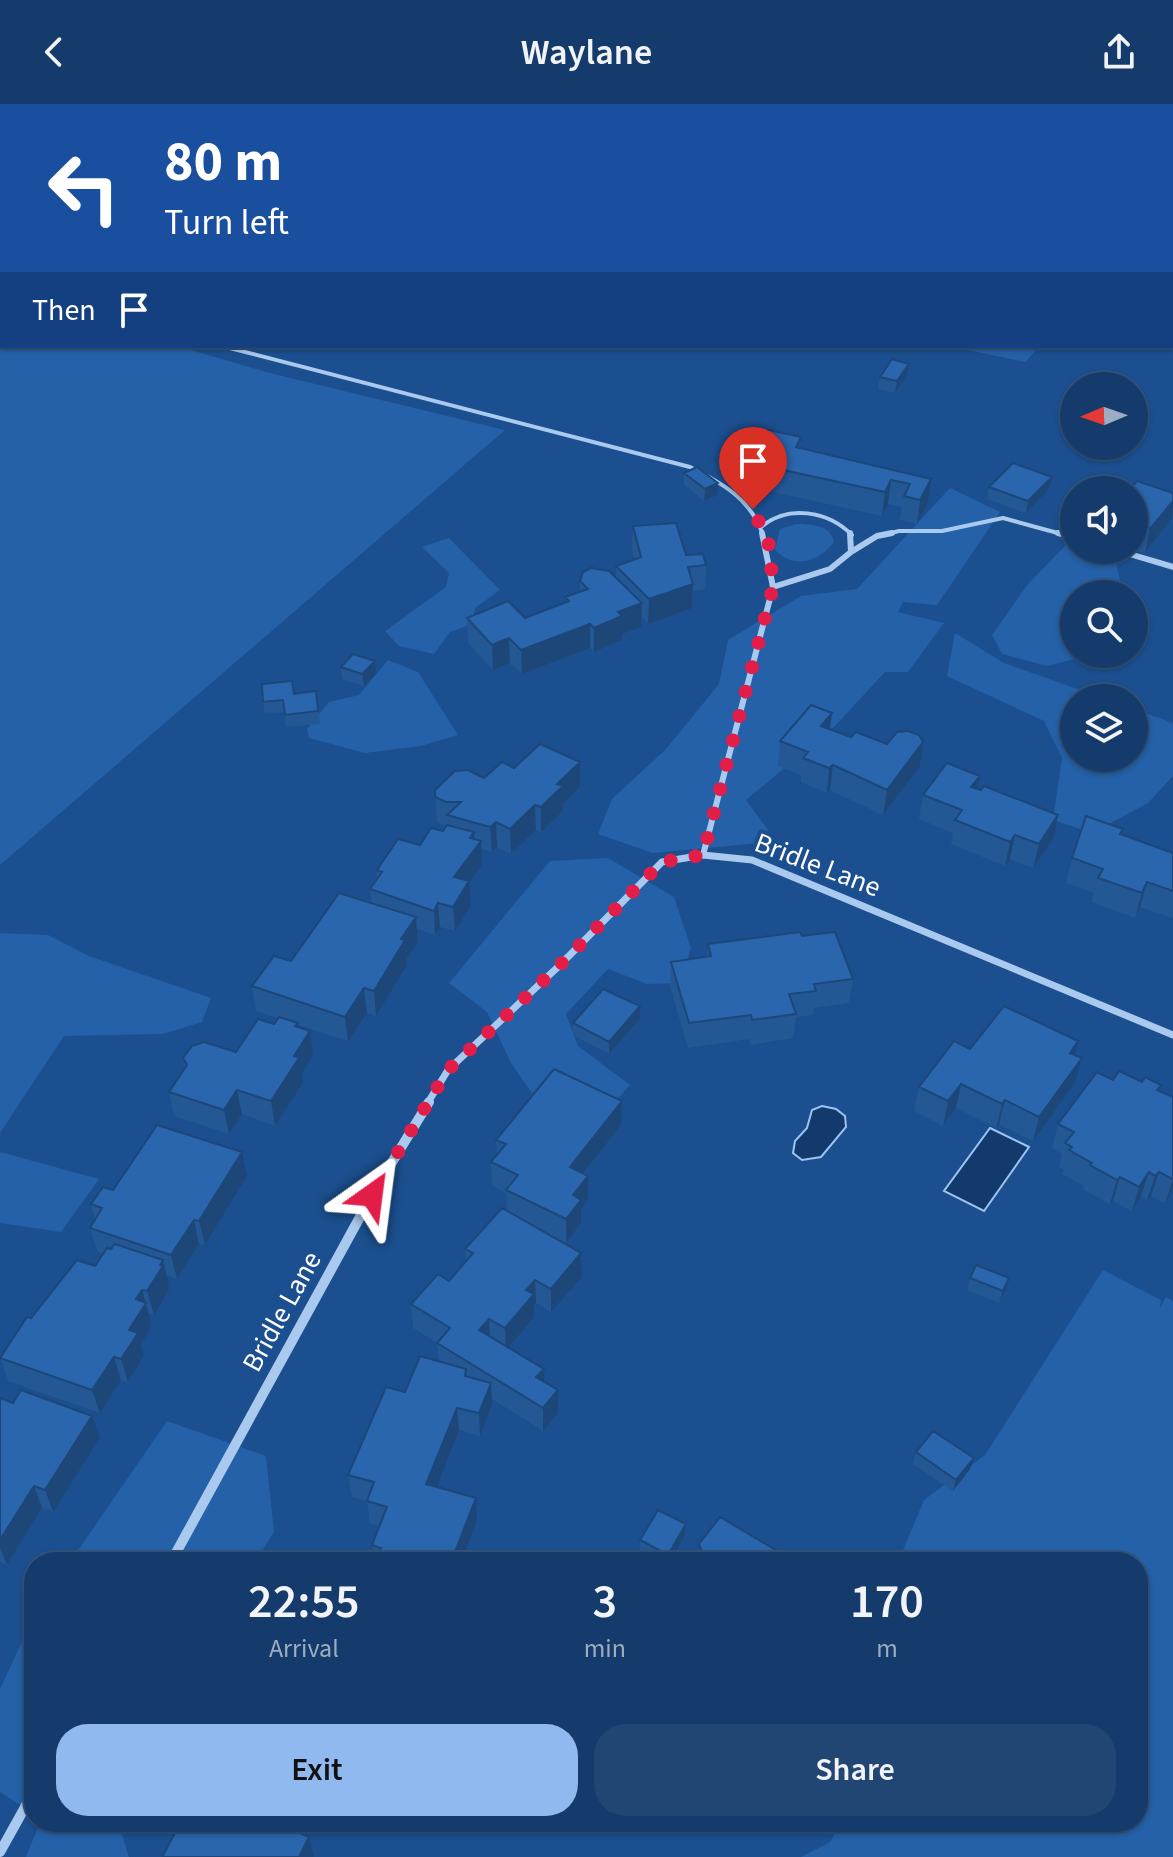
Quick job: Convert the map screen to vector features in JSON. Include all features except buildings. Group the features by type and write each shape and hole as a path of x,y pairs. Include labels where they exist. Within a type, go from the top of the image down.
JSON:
{"street":[{"name":"Bridle Lane","path":"176,1552 372,1195 448,1070 560,965 662,862 703,855 752,860 1173,1035"},
{"path":"0,1852 24,1809"}],"lane":[{"path":"230,348 690,467 722,481 753,509 769,545 773,587 703,855"},
{"path":"761,527 775,515 801,512 838,521 852,535 851,552"},
{"path":"773,587 830,569 877,536 899,531 942,531 1003,518 1060,533"},
{"path":"1148,560 1173,567"}],"shaded area":[{"path":"0,348 184,348 270,373 505,430 0,865"},
{"path":"958,348 1038,348 1025,362"},
{"path":"950,488 1000,512 937,605 903,602 898,612 944,623 908,672 885,672 836,725 746,800 768,830 760,843 653,853 598,834 612,799 666,749 719,684 728,640 801,596 857,589"},
{"path":"796,524 825,529 834,542 814,559 790,560 775,550 780,529"},
{"path":"449,538 500,590 475,608 472,624 450,632 434,654 399,646 385,631 446,587 449,573 422,547"},
{"path":"1060,551 1060,564 1116,564 1120,580 1060,580 1060,663 1047,666 1002,654 992,635 1028,584"},
{"path":"955,633 1004,663 1063,684 1060,684 1060,754 1044,721 947,676"},
{"path":"388,660 418,672 458,735 421,746 365,753 309,738 307,729 329,702 359,695"},
{"path":"1148,714 1173,723 1173,776 1148,803 1092,833 1053,820 1060,772 1148,772"},
{"path":"608,858 674,897 691,948 681,983 647,984 608,969 566,1014 578,1046 630,1085 614,1103 543,1109 511,1063 487,1012 449,983 550,861"},
{"path":"0,933 48,935 89,956 211,998 202,1022 163,1034 64,1036 0,1133"},
{"path":"822,1106 836,1109 845,1116 846,1127 821,1157 802,1160 793,1153 795,1141 807,1128 812,1110"},
{"path":"990,1128 1029,1147 984,1211 944,1191"},
{"path":"0,1152 99,1179 61,1232 0,1223"},
{"path":"1103,1270 1161,1300 1160,1308 1166,1297 1173,1301 1173,1857 801,1857 830,1842 836,1832 1148,1832 1148,1552 902,1552 924,1500 985,1455"},
{"path":"167,1421 266,1456 274,1532 261,1552 77,1552"},
{"path":"24,1637 24,1808 0,1792 0,1689"},
{"path":"36,1832 121,1832 129,1857 26,1857"}],"route":[{"path":"372,1195 448,1070 560,965 662,862 703,855 773,587 769,545 753,509"}]}
